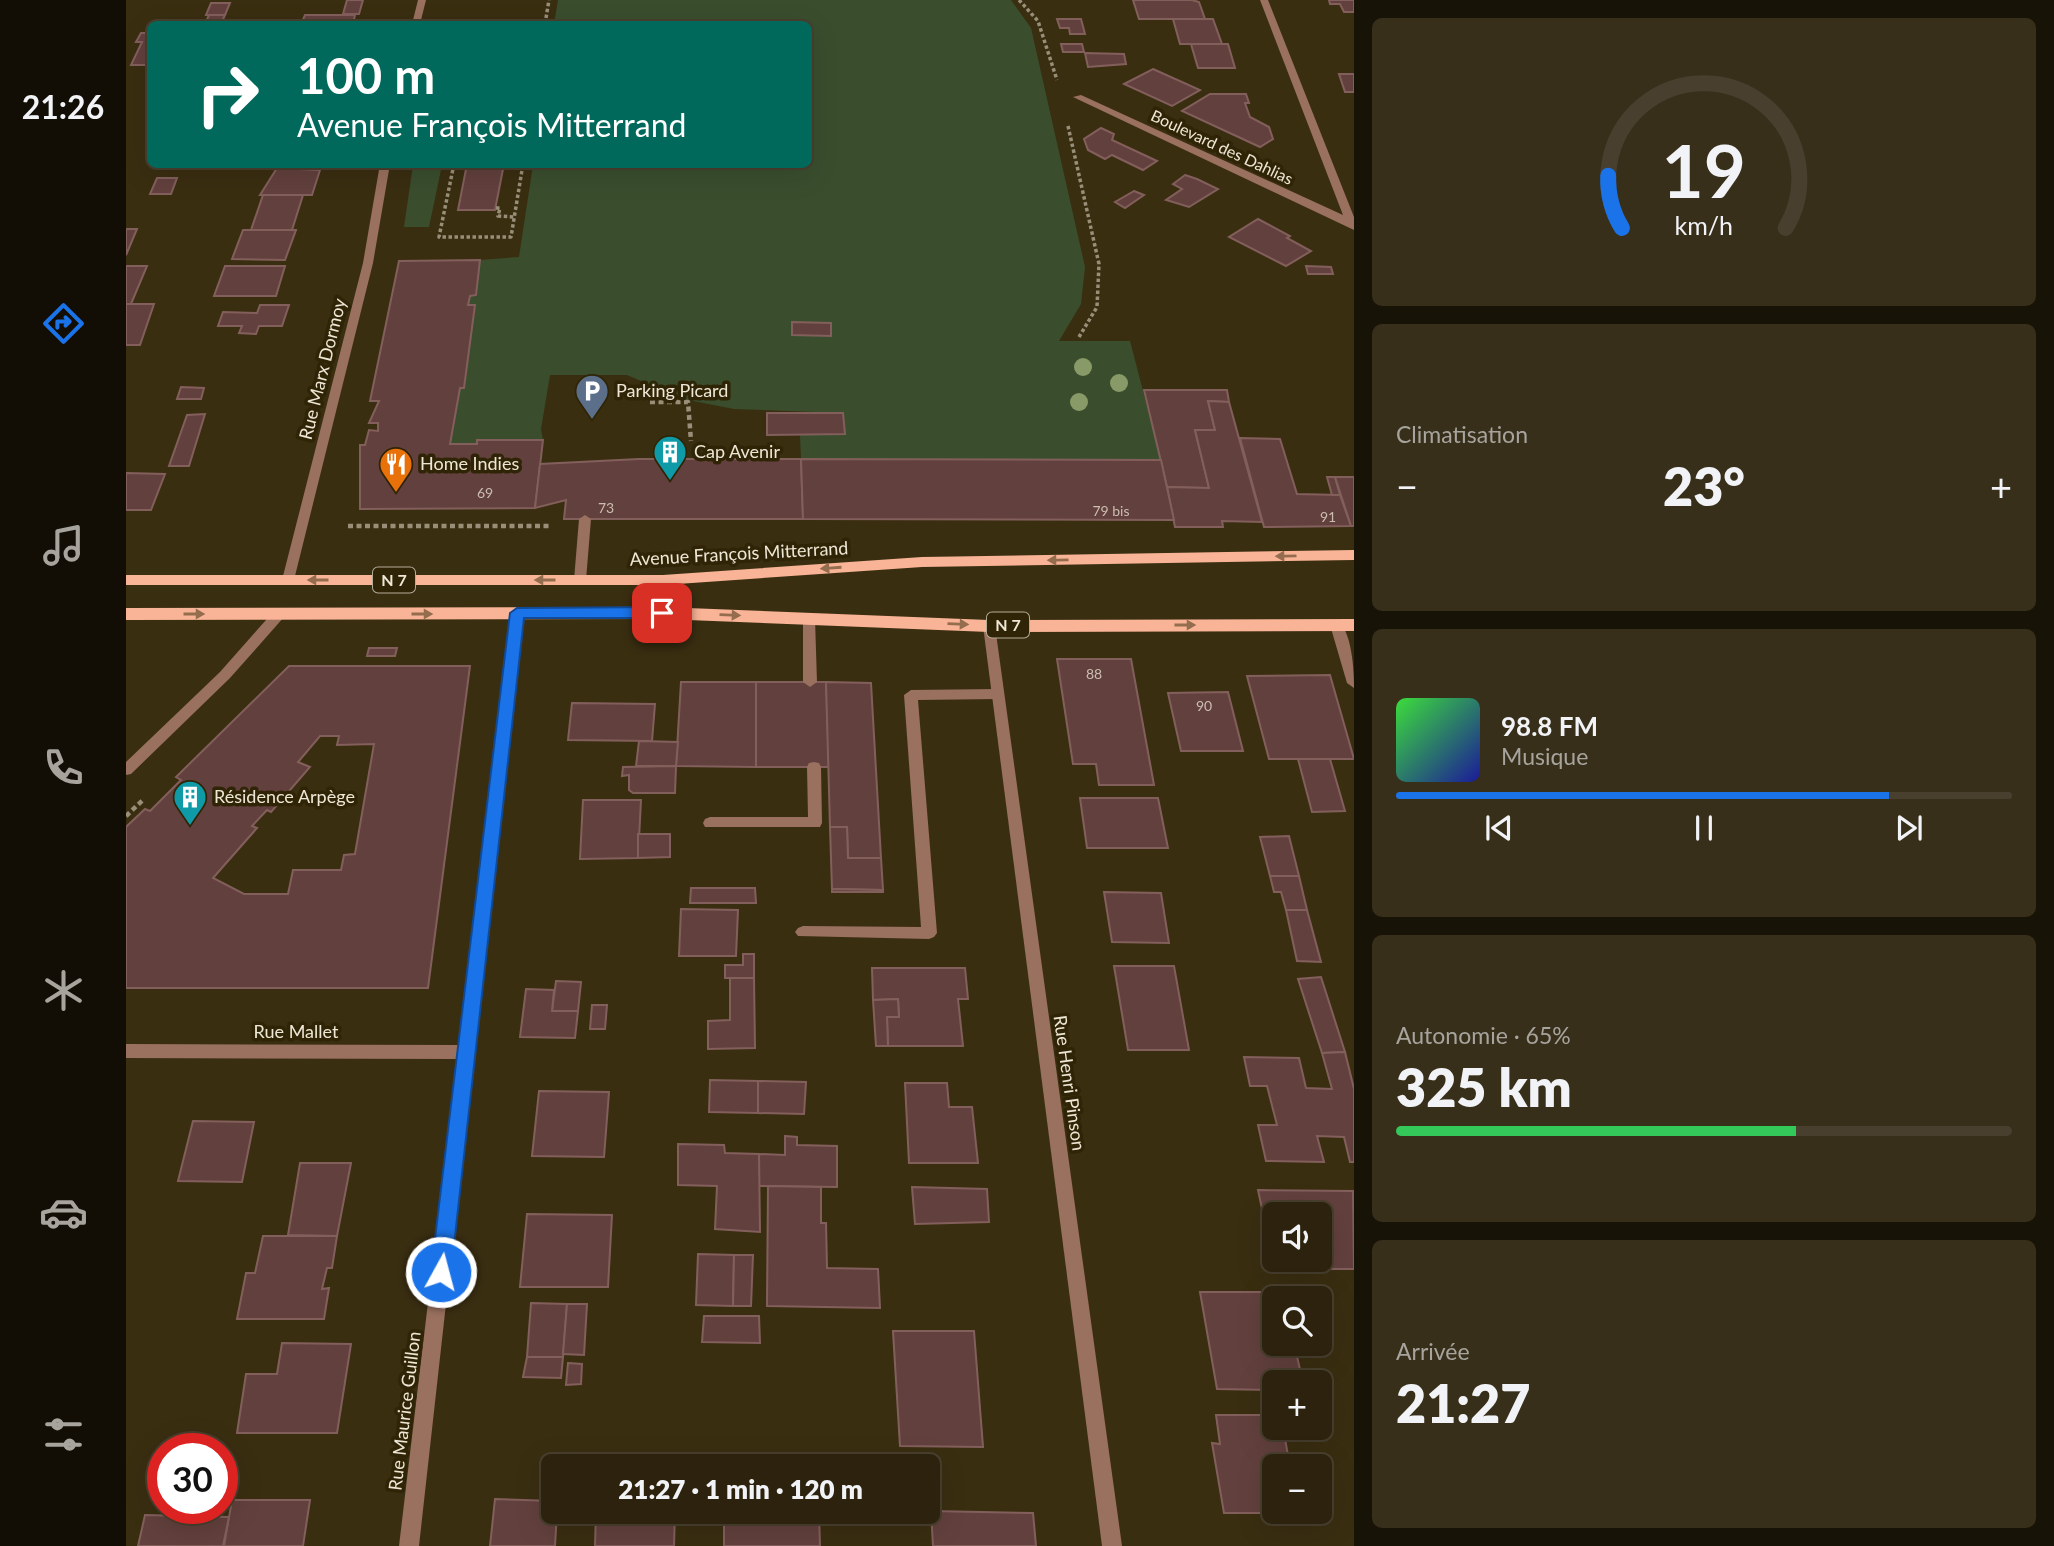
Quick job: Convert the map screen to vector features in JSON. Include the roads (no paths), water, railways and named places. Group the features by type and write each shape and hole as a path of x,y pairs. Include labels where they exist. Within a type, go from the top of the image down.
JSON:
{"main road":[{"name":"Avenue François Mitterrand","path":"126,580 663,580 922,562 1354,555"},
{"name":"N 7","path":"126,614 662,613 989,626 1354,625"}],"street":[{"path":"417,21 422,0"},
{"path":"1264,0 1353,225"},
{"name":"Boulevard des Dahlias","path":"1078,97 1353,225"},
{"name":"Rue Marx Dormoy","path":"288,580 368,263 384,168"},
{"path":"580,580 585,519"},
{"name":"Rue Maurice Guillon","path":"409,1546 517,613"},
{"path":"126,770 225,675 279,614"},
{"path":"809,618 810,682"},
{"path":"1336,625 1354,683"},
{"name":"Rue Henri Pinson","path":"989,626 1112,1546"},
{"path":"803,932 929,933 911,695 998,694"},
{"path":"710,823 815,823 814,767"},
{"name":"Rue Mallet","path":"126,1051 467,1052"}],"place":[{"name":"Parking Picard","path":"592,421"},
{"name":"Cap Avenir","path":"670,482"},
{"name":"Home Indies","path":"396,494"},
{"name":"Résidence Arpège","path":"190,827"}]}
